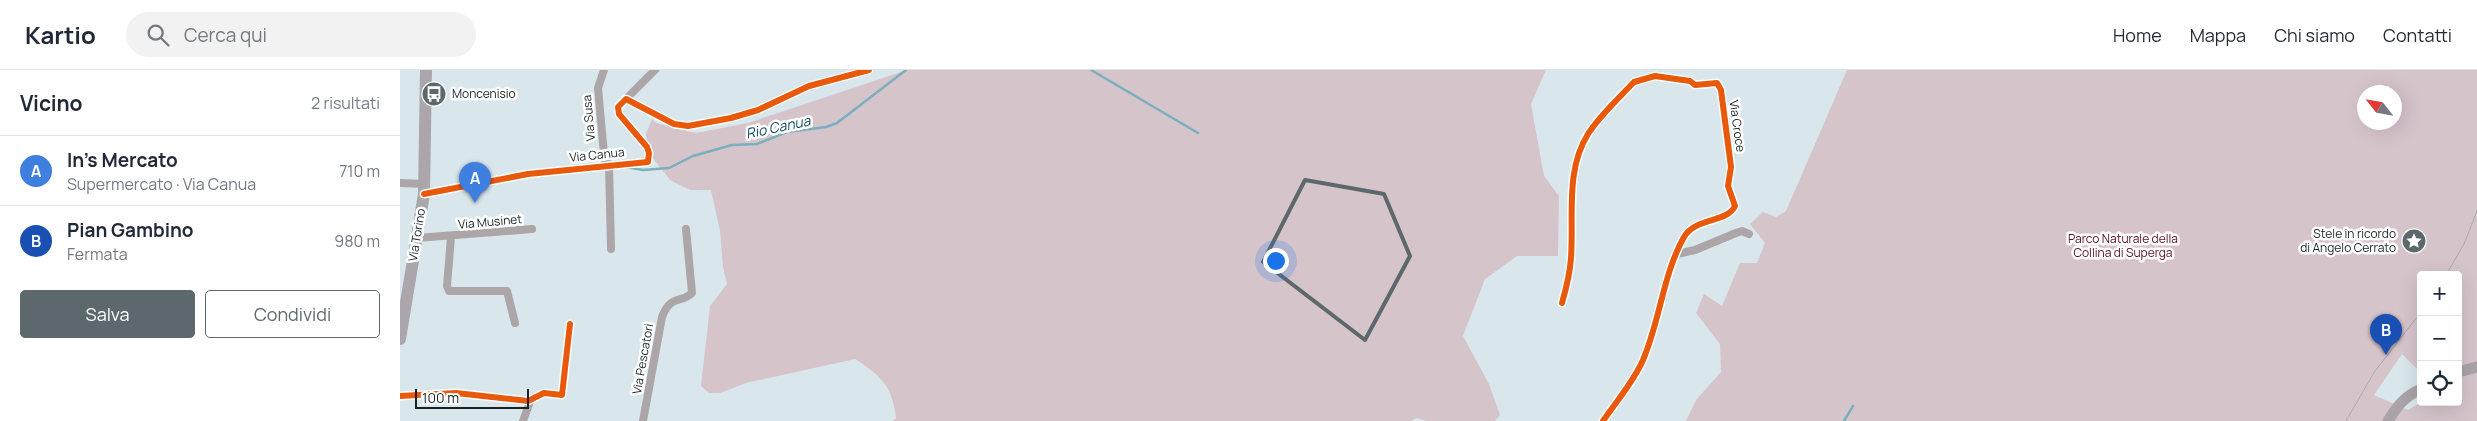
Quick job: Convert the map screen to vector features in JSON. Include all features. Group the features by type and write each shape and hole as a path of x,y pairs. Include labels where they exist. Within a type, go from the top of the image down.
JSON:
{"main road":[{"name":"Via Torino","path":"400,339 424,189 426,70"}],"street":[{"name":"Via Susa","path":"604,70 598,88 607,164"},
{"path":"655,70 626,99 674,124 688,126 758,110 809,86 869,70"},
{"name":"Via Croce","path":"1562,303 1571,258 1570,222 1573,176 1579,152 1588,133 1634,82 1655,76 1690,81 1695,86 1712,82 1720,86 1732,167 1728,186 1735,206 1727,214 1694,225 1684,236 1676,254 1643,361 1603,421"},
{"name":"Via Canua","path":"400,183 424,189 607,164 642,164 648,162 647,147 619,114 618,107 626,99"},
{"name":"Via Canua","path":"607,164 612,249"},
{"name":"Via Musinet","path":"417,238 451,237 532,229"},
{"name":"Via Pescatori","path":"643,421 664,310 676,299 689,296 692,293 686,229"},
{"path":"1676,254 1695,250 1742,231 1749,234"},
{"name":"Via Musinet","path":"451,237 448,286 452,292 507,290 515,324"},
{"path":"400,396 456,392 499,398 531,399 544,393 562,395 570,324"},
{"path":"2462,371 2477,366"},
{"path":"2388,421 2409,394 2417,391"},
{"path":"523,421 531,399"}],"highlighted area":[{"path":"1305,180 1384,194 1410,256 1365,340 1263,262"}],"green space":[{"path":"907,70 1546,70 1531,104 1544,176 1559,196 1558,256 1517,256 1485,279 1463,336 1489,384 1500,415 1495,421 1427,421 1417,418 1411,421 893,421 896,418 892,397 888,389 878,376 855,359 746,383 720,393 709,393 701,386 710,306 727,284 723,267 720,231 711,190 690,190 670,180 649,153 646,134 652,119 656,123 696,133 748,123"},
{"name":"Parco Naturale della Collina di Superga","path":"1847,70 2477,70 2477,421 1686,421 1696,400 1721,372 1720,344 1696,313 1704,294 1722,306 1740,263 1757,263 1765,243 1750,224 1763,212 1776,217 1786,211"}],"waterway":[{"name":"Rio Canua","path":"626,167 643,170 669,168 693,156 732,145 757,144 787,132 826,127 837,123 906,70"},
{"name":"Rio Canua","path":"1091,70 1198,133"},
{"path":"1844,421 1853,406"}],"tram line":[{"path":"2448,271 2464,244 2477,211"},
{"path":"2346,421 2375,371 2418,316"}],"cycle path":[{"path":"424,194 528,174 648,162 649,153 647,147 619,114 618,107 626,99 674,124 688,126 731,118 758,110 809,86 869,70"},
{"path":"1562,303 1568,281 1572,242 1573,178 1581,148 1588,134 1604,113 1634,82 1655,76 1690,81 1695,85 1717,83 1721,90 1731,167 1728,186 1735,206 1725,215 1696,226 1684,237 1671,266 1654,330 1643,360 1630,384 1603,421"},
{"path":"400,396 456,393 528,401 544,393 562,395 570,324"}],"place":[{"name":"Moncenisio","path":"434,94"},
{"name":"In's Mercato","path":"475,203"},
{"name":"Stele in ricordo di Angelo Cerrato","path":"2414,241"},
{"name":"Pian Gambino","path":"2386,355"}]}
